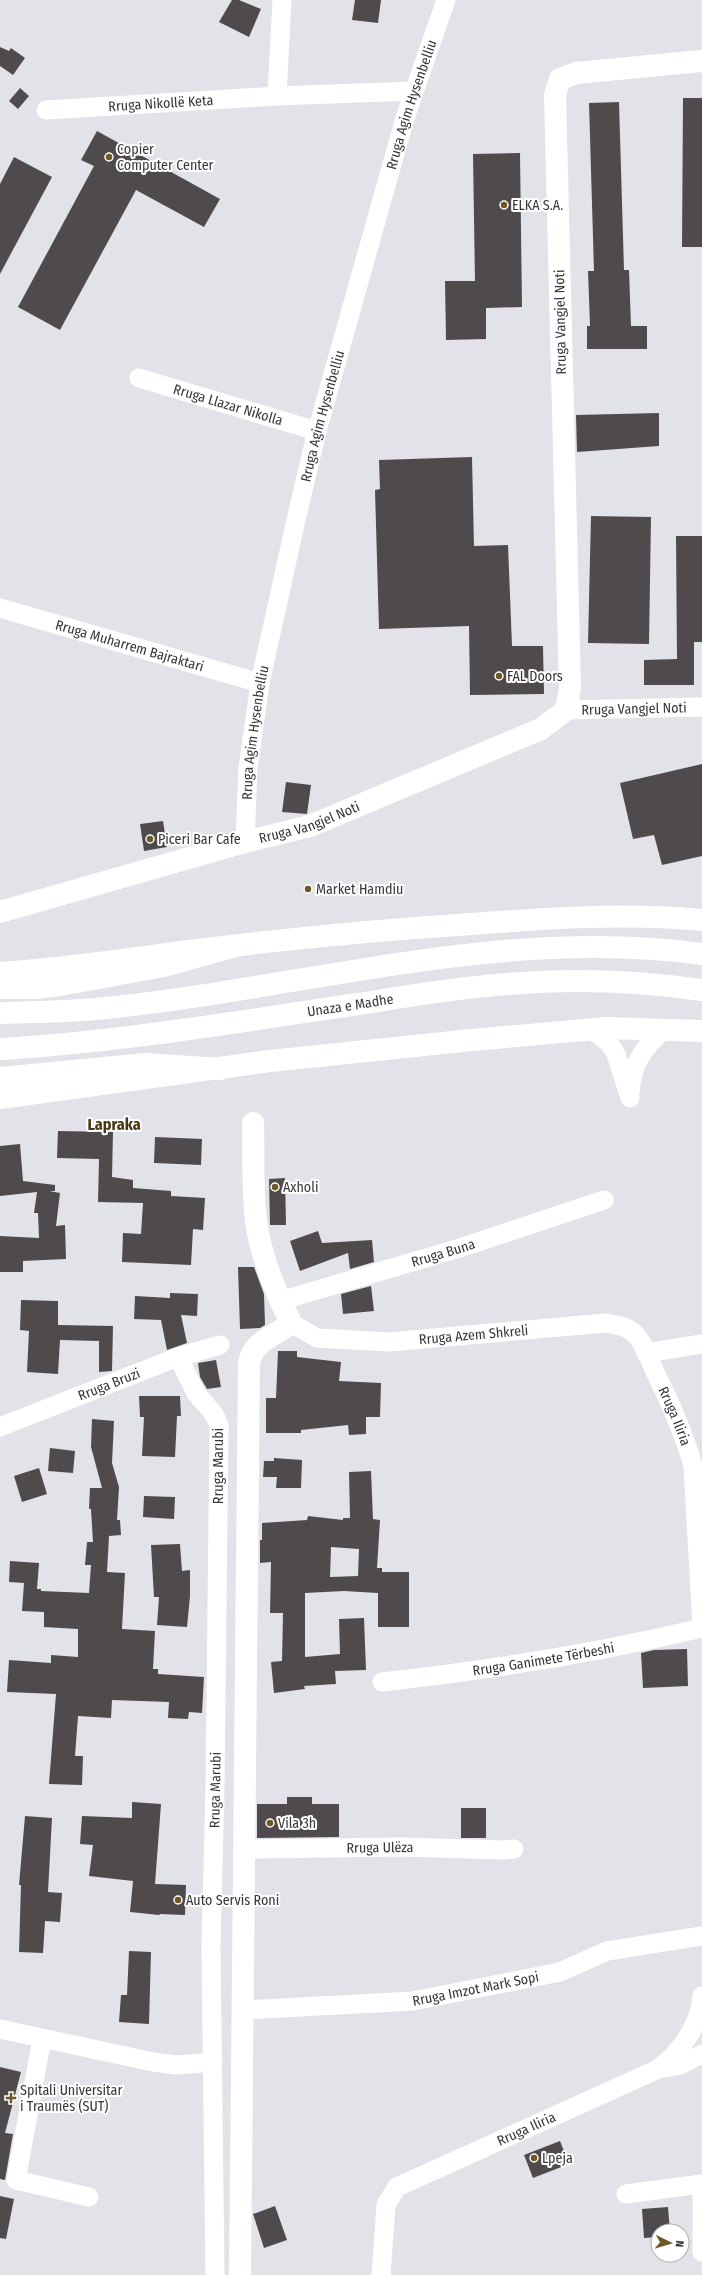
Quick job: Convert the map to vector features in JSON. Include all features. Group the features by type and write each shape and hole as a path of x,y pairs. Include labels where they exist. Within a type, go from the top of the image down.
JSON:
{"main road":[{"name":"Rruga Vangjel Noti","path":"8,910 245,842 316,824 541,728 566,710 570,688 555,95 560,79 576,73 702,61"},
{"path":"0,973 74,967 236,946 381,930 567,917 632,916 702,920"},
{"path":"0,988 36,988 60,985 164,966 236,946"},
{"path":"0,1013 95,1009 143,1004 394,965 486,953 599,948 702,954"},
{"name":"Unaza e Madhe","path":"0,1049 42,1047 168,1032 487,986 599,981 702,990"},
{"path":"0,1098 294,1059 591,1029 702,1031"},
{"path":"0,1078 146,1064 221,1069"},
{"path":"240,2275 250,1363 251,1354 259,1343 282,1331 291,1323 280,1301 264,1257 256,1222 253,1123"}],"street":[{"path":"276,96 282,0"},
{"name":"Rruga Agim Hysenbelliu","path":"245,842 248,768 260,683 317,431 413,91 446,0"},
{"name":"Rruga Nikollë Keta","path":"46,110 276,96 413,91"},
{"name":"Rruga Llazar Nikolla","path":"139,378 317,431"},
{"name":"Rruga Muharrem Bajraktari","path":"0,608 260,683"},
{"name":"Rruga Vangjel Noti","path":"566,710 702,707"},
{"path":"591,1029 609,1043 616,1054 630,1098 631,1079 635,1063 644,1050 664,1030"},
{"name":"Rruga Buna","path":"280,1301 463,1247 604,1200"},
{"name":"Rruga Azem Shkreli","path":"291,1323 317,1338 389,1342 606,1323 622,1325 635,1334 646,1353"},
{"path":"646,1353 702,1344"},
{"name":"Rruga Bruzi","path":"0,1427 178,1356 220,1345"},
{"name":"Rruga Iliria","path":"646,1353 687,1444 693,1466 702,1627"},
{"name":"Rruga Marubi","path":"178,1356 196,1393 214,1414 219,1425 215,1788 211,1948 215,2275"},
{"name":"Rruga Ganimete Tërbeshi","path":"382,1682 496,1667 635,1644 702,1627"},
{"name":"Rruga Ulëza","path":"245,1848 403,1847 496,1850 514,1848"},
{"name":"Rruga Imzot Mark Sopi","path":"243,2010 413,2001 560,1972 608,1951 702,1936"},
{"name":"Rruga Iliria","path":"381,2275 386,2205 397,2187 656,2070 674,2057 683,2045 702,2006 702,1996"},
{"path":"0,2029 153,2062 177,2065 213,2062"},
{"path":"42,2039 16,2180 89,2197"},
{"path":"656,2070 680,2065 702,2054"},
{"path":"626,2194 702,2184"},
{"path":"702,2188 702,2252"}],"building":[{"path":"232,0 239,0 261,9 249,37 219,22"},
{"path":"355,0 381,0 378,23 352,20"},
{"path":"0,47 9,51 11,48 25,58 13,75 0,66"},
{"path":"20,88 29,96 18,109 9,101"},
{"path":"683,98 702,98 702,247 682,247"},
{"path":"619,102 624,270 629,270 631,326 647,326 647,349 587,349 587,326 590,326 588,271 594,271 589,103"},
{"path":"97,131 220,199 204,227 136,190 60,330 18,307 94,166 81,160"},
{"path":"520,153 522,307 486,308 486,339 446,340 445,281 475,281 473,154"},
{"path":"14,157 52,177 0,274 0,184"},
{"path":"659,413 659,446 577,452 576,415"},
{"path":"472,457 474,546 508,545 512,646 543,646 544,694 470,695 469,626 379,629 375,490 380,489 379,460"},
{"path":"591,516 651,517 649,644 588,643"},
{"path":"676,536 702,536 702,642 694,642 694,685 644,685 644,660 677,659"},
{"path":"702,764 702,856 662,865 654,835 633,839 620,783"},
{"path":"286,782 311,785 307,814 282,812"},
{"path":"163,821 167,847 144,851 140,824"},
{"path":"58,1131 113,1132 112,1177 133,1180 133,1188 171,1191 171,1196 205,1198 203,1230 193,1229 191,1265 122,1262 123,1233 141,1234 143,1203 98,1202 99,1159 57,1158"},
{"path":"155,1137 202,1139 201,1165 154,1163"},
{"path":"20,1144 23,1181 55,1185 55,1191 49,1191 60,1193 56,1226 65,1225 66,1259 23,1261 23,1272 0,1272 0,1236 39,1238 38,1213 34,1213 37,1192 0,1196 0,1146"},
{"path":"285,1178 286,1225 270,1225 269,1179"},
{"path":"318,1231 322,1243 372,1240 374,1262 350,1269 348,1253 300,1271 290,1241"},
{"path":"238,1267 254,1267 264,1294 265,1325 260,1328 240,1329"},
{"path":"371,1286 374,1311 343,1314 341,1294"},
{"path":"170,1293 198,1294 197,1316 181,1315 187,1343 167,1350 161,1320 134,1319 135,1296 170,1298"},
{"path":"21,1300 58,1301 58,1325 113,1326 112,1371 99,1372 99,1341 60,1340 58,1374 27,1372 29,1331 20,1330"},
{"path":"278,1351 297,1351 297,1357 341,1362 339,1381 381,1383 380,1417 366,1417 366,1434 349,1435 348,1425 301,1430 301,1433 266,1433 266,1398 276,1398"},
{"path":"216,1360 221,1387 207,1389 200,1377 198,1363"},
{"path":"139,1396 180,1396 181,1416 177,1416 175,1457 142,1456 144,1417 140,1417"},
{"path":"92,1419 114,1421 112,1463 119,1487 117,1520 120,1520 121,1535 109,1536 107,1572 125,1573 122,1629 155,1631 153,1669 158,1669 158,1674 204,1677 202,1713 189,1712 188,1719 168,1718 169,1702 112,1700 111,1718 78,1716 75,1756 83,1756 82,1785 49,1784 56,1694 7,1692 9,1660 51,1663 51,1655 78,1657 78,1629 44,1627 44,1612 22,1611 24,1583 9,1582 10,1561 39,1563 37,1589 41,1589 41,1591 89,1593 91,1565 85,1565 87,1542 93,1542 91,1509 89,1509 90,1488 102,1488 91,1447"},
{"path":"50,1448 75,1451 73,1473 48,1471"},
{"path":"274,1458 302,1460 301,1488 276,1488 277,1477 263,1477 264,1461 274,1461"},
{"path":"39,1468 47,1494 22,1502 14,1476"},
{"path":"371,1471 373,1519 380,1520 377,1568 382,1568 382,1572 409,1572 409,1627 378,1627 378,1593 344,1591 305,1593 305,1657 340,1654 339,1619 364,1618 366,1670 335,1671 336,1684 304,1686 305,1689 274,1693 271,1662 282,1661 283,1613 270,1613 271,1562 260,1563 262,1523 307,1520 308,1516 343,1520 343,1518 350,1518 349,1472","holes":["331,1547 359,1549 358,1576 330,1577"]},
{"path":"144,1496 175,1497 174,1519 143,1517"},
{"path":"180,1544 182,1571 190,1570 190,1596 187,1627 157,1625 159,1597 154,1597 151,1545"},
{"path":"687,1649 688,1686 643,1688 641,1653 654,1650"},
{"path":"287,1797 312,1797 312,1804 339,1804 339,1837 257,1838 257,1804 287,1804"},
{"path":"132,1802 161,1804 155,1884 186,1885 185,1915 159,1915 130,1912 133,1881 89,1876 93,1845 80,1844 82,1816 132,1818"},
{"path":"461,1808 486,1808 486,1838 461,1838"},
{"path":"25,1816 52,1818 48,1892 62,1893 60,1922 45,1921 43,1953 19,1952 21,1885 19,1885"},
{"path":"129,1951 151,1952 149,2024 119,2022 121,1995 127,1995"},
{"path":"0,2067 21,2072 5,2133 13,2134 5,2180 0,2179"},
{"path":"560,2141 569,2164 533,2178 524,2155"},
{"path":"0,2196 14,2199 6,2239 0,2238"},
{"path":"275,2206 287,2240 264,2248 253,2214"},
{"path":"668,2207 669,2223 650,2223 650,2238 644,2238 642,2209"}],"place":[{"name":"Copier Computer Center","path":"109,157"},
{"name":"ELKA S.A.","path":"504,205"},
{"name":"FAL Doors","path":"499,676"},
{"name":"Piceri Bar Cafe","path":"150,839"},
{"name":"Market Hamdiu","path":"308,889"},
{"name":"Axholi","path":"275,1187"},
{"name":"Vila 3h","path":"270,1823"},
{"name":"Auto Servis Roni","path":"178,1900"},
{"name":"Spitali Universitar i Traumës (SUT)","path":"11,2098"},
{"name":"Lpeja","path":"534,2158"}],"district":[{"name":"Lapraka","path":"114,1124"}]}
